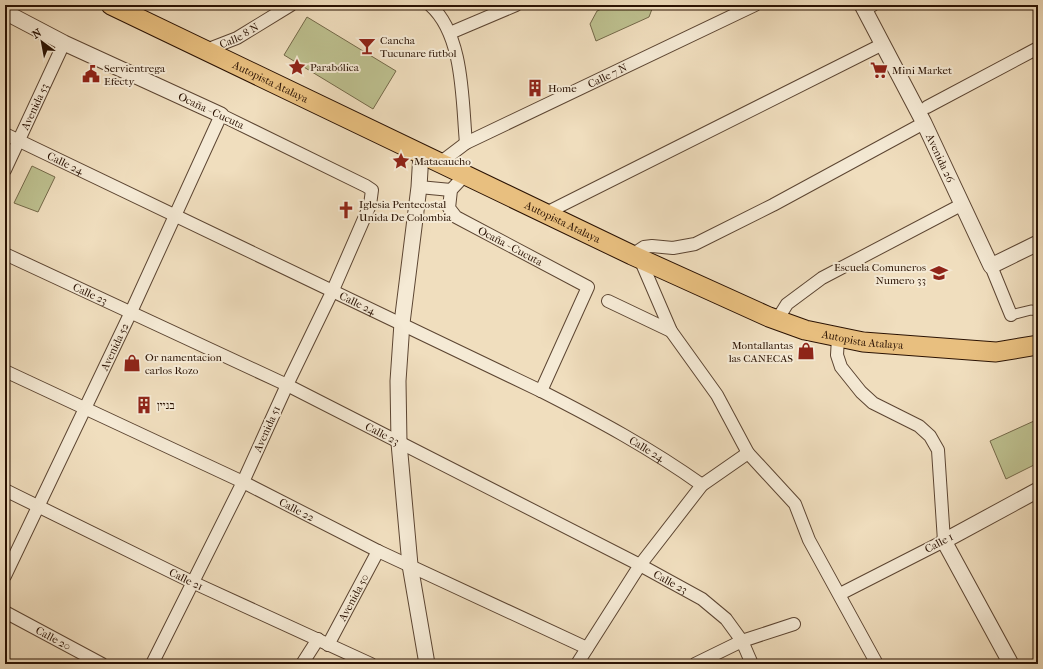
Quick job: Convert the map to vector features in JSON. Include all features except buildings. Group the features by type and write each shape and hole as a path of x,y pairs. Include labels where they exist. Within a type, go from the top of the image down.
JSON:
{"main road":[{"name":"Autopista Atalaya","path":"111,5 441,162 636,257 706,290 777,320 805,330 838,338 936,349 996,352 1038,345"}],"street":[{"name":"Calle 8 N","path":"206,50 237,38 291,5"},
{"path":"430,5 437,11 450,34 459,68 466,143"},
{"path":"450,34 516,5"},
{"name":"Calle 7 N","path":"441,162 466,143 755,5"},
{"name":"Avenida 26","path":"866,7 883,44 924,123 961,205 991,266 1011,315"},
{"name":"Ocaña - Cucuta","path":"5,12 64,43 221,115 358,181 372,190"},
{"name":"Avenida 53","path":"5,170 64,43"},
{"path":"546,214 883,44"},
{"path":"927,107 1038,48"},
{"name":"Avenida 52","path":"5,576 131,312 221,115"},
{"path":"877,664 840,594 808,540 795,504 748,454 717,395 671,332 636,257 644,247 652,246 673,248 695,244 773,205 924,123"},
{"name":"Calle 24","path":"5,134 402,323 541,391 610,426 661,457 702,485"},
{"path":"421,153 419,187 402,323 398,381 399,443 410,565 426,664"},
{"path":"419,187 451,190 466,174"},
{"name":"Avenida 51","path":"152,664 243,482 287,384 333,290 370,205 372,190"},
{"name":"Ocaña - Cucuta","path":"451,190 448,208 456,217 588,287 541,391"},
{"path":"777,320 787,304 822,278 961,205"},
{"path":"991,266 1038,243"},
{"name":"Calle 23","path":"5,254 287,384 640,566 702,600 726,619 742,641 752,664"},
{"path":"608,301 671,332"},
{"path":"1011,315 1031,310 1038,311"},
{"path":"838,338 838,355 841,367 861,392 873,403 919,426 930,436 938,450 944,541 1011,664"},
{"name":"Calle 22","path":"5,371 243,482 378,551 587,648"},
{"path":"577,664 640,566 702,485 748,454"},
{"name":"Calle 21","path":"5,490 192,582 371,664"},
{"name":"Calle 1","path":"840,594 944,541 1038,490"},
{"name":"Avenida 50","path":"302,664 323,642 378,551"},
{"name":"Calle 20","path":"5,612 102,664"},
{"path":"695,664 742,641 794,624"}],"green space":[{"path":"610,5 650,5 652,9 649,17 596,41 590,24 597,11"},
{"path":"307,17 396,71 373,109 284,55"},
{"path":"32,166 55,177 38,212 14,203"},
{"path":"1034,421 1038,430 1038,463 1006,479 990,441"}],"place":[{"name":"Cancha Tucunare futbol","path":"367,46"},
{"name":"Parabólica","path":"297,67"},
{"name":"Mini Market","path":"879,70"},
{"name":"Servientrega Efecty","path":"91,74"},
{"name":"Home","path":"535,88"},
{"name":"Matacaucho","path":"401,161"},
{"name":"Iglesia Pentecostal Unida De Colombia","path":"346,210"},
{"name":"Escuela Comuneros Numero 33","path":"939,273"},
{"name":"Montallantas las CANECAS","path":"806,351"},
{"name":"Or namentacion carlos Rozo","path":"132,363"},
{"name":"בניין","path":"144,405"}]}
